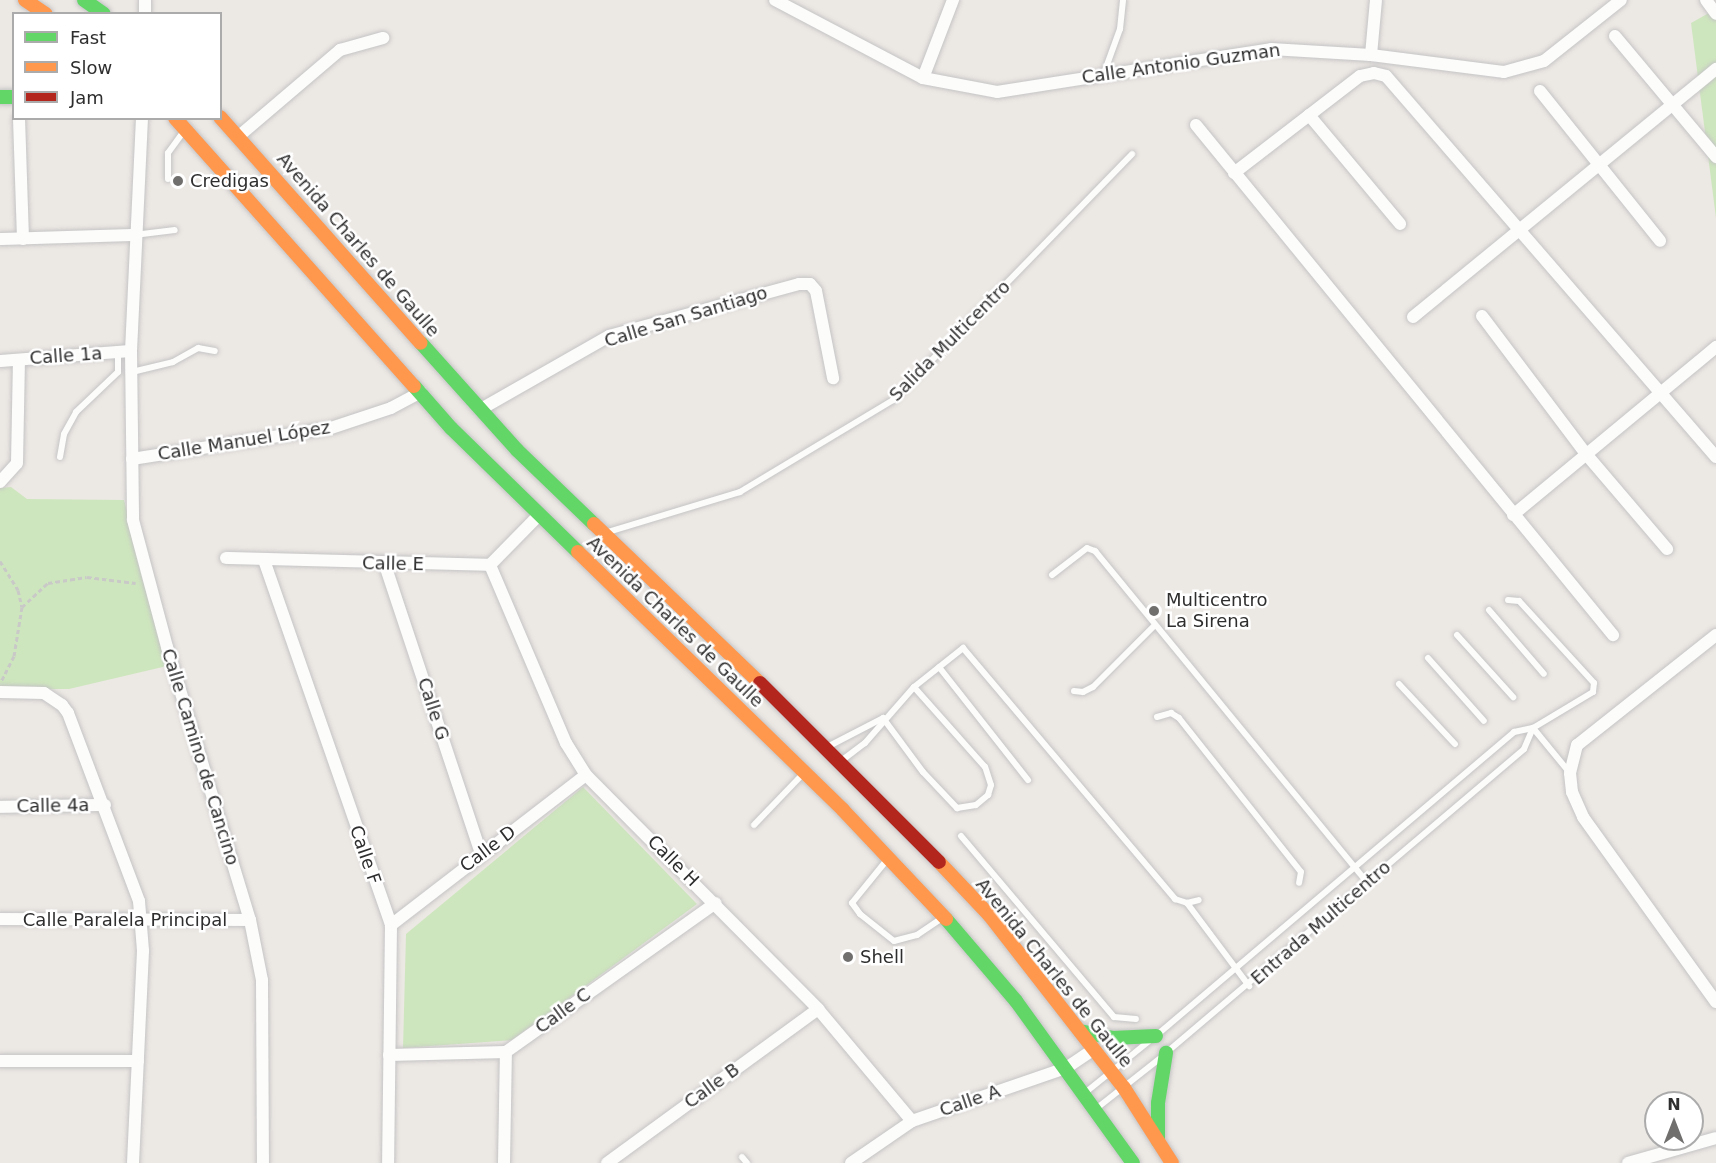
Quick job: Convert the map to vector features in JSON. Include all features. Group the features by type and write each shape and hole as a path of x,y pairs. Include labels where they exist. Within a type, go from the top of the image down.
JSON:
{"main road":[{"path":"25,0 43,12"},
{"path":"84,0 101,12"},
{"name":"Avenida Charles de Gaulle","path":"222,119 481,409 577,509 828,747 990,916 1124,1088 1172,1163"},
{"name":"Avenida Charles de Gaulle","path":"177,120 451,428 804,773 944,917 1016,1001 1085,1092 1133,1163"},
{"path":"539,515 572,530 581,526 577,509"},
{"path":"583,556 581,542 588,539 610,558 629,558"},
{"path":"1080,1031 1112,1038 1156,1036"},
{"path":"1158,1141 1159,1087 1166,1053"}],"street":[{"name":"Calle Antonio Guzman","path":"775,0 922,78 997,92 1271,49 1371,55 1504,72 1544,61 1621,0"},
{"path":"922,78 953,0"},
{"path":"1371,55 1376,0"},
{"path":"1706,0 1716,14"},
{"path":"1615,36 1716,157"},
{"path":"239,136 340,50 383,38"},
{"path":"1413,317 1716,69"},
{"path":"1234,172 1360,76 1374,73 1386,76 1716,457"},
{"path":"1540,91 1660,241"},
{"path":"1309,115 1400,224"},
{"path":"19,120 22,239"},
{"name":"Calle Camino de Cancino","path":"142,120 134,235 131,351 133,520 250,920 262,980 263,1163"},
{"path":"1196,125 1613,635"},
{"path":"0,240 134,235"},
{"name":"Calle San Santiago","path":"481,409 609,336 799,284 810,284 816,291 833,378"},
{"path":"1482,316 1586,454 1667,549"},
{"path":"1513,515 1716,347"},
{"name":"Calle 1a","path":"0,361 131,351"},
{"path":"0,482 17,464 20,447 19,360"},
{"name":"Calle Manuel López","path":"132,459 331,428 391,408 421,392"},
{"path":"490,565 539,515"},
{"name":"Calle E","path":"226,558 385,565 490,565"},
{"name":"Calle F","path":"264,560 391,925 388,1163"},
{"name":"Calle G","path":"385,565 481,854"},
{"name":"Calle H","path":"490,565 566,743 586,775 716,903 818,1010 912,1121"},
{"path":"1716,635 1577,745 1570,772 1572,792 1583,817 1716,1002"},
{"path":"0,692 32,692 54,698 68,713 105,805 143,919 133,1163"},
{"name":"Calle D","path":"391,925 586,775"},
{"name":"Calle 4a","path":"0,807 105,805"},
{"name":"Calle C","path":"506,1052 716,903"},
{"name":"Calle Paralela Principal","path":"0,919 250,920"},
{"name":"Calle B","path":"607,1163 818,1010"},
{"name":"Calle A","path":"851,1163 912,1121 1066,1068 1094,1049"},
{"path":"389,1056 506,1052 504,1163"},
{"path":"0,1061 138,1061"},
{"path":"1628,1163 1716,1138"}],"lane":[{"path":"1104,74 1120,30 1124,0"},
{"path":"168,179 168,153 185,129"},
{"name":"Salida Multicentro","path":"602,533 740,492 893,400 1132,154"},
{"path":"134,235 175,230"},
{"path":"131,372 173,362 198,348 216,351"},
{"path":"60,457 64,434 76,412 118,372 118,352"},
{"path":"1052,575 1087,548 1095,551 1155,626 1312,810 1367,882"},
{"name":"Entrada Multicentro","path":"1085,1092 1237,969 1514,732 1533,728 1593,692 1594,683 1519,601 1508,600"},
{"path":"1489,610 1544,674"},
{"path":"1074,691 1083,692 1093,687 1155,626"},
{"path":"1457,635 1513,697"},
{"path":"842,761 865,743 883,718 914,687 963,648 1175,899 1187,903 1199,900"},
{"path":"1428,658 1484,721"},
{"path":"939,667 1028,780"},
{"path":"1399,684 1455,744"},
{"path":"883,718 923,772 957,808 976,805 988,795 991,786 985,767 914,687"},
{"path":"1157,717 1171,713 1179,718 1300,872 1299,883"},
{"path":"828,747 852,731 883,718"},
{"path":"1533,728 1570,772"},
{"name":"Entrada Multicentro","path":"1096,1108 1124,1088 1249,986 1524,749 1533,728"},
{"path":"754,825 804,773"},
{"path":"961,836 1114,1017 1136,1019"},
{"path":"889,859 852,903 860,914 894,941 917,935 944,917"},
{"path":"1187,903 1249,986"},
{"path":"742,1157 747,1163"}],"path":[{"path":"0,561 18,590 22,607 14,656 0,685"},
{"path":"22,607 48,583 87,577 151,586"}],"green space":[{"path":"1716,9 1716,218 1691,23"},
{"path":"11,487 27,499 124,500 167,666 69,689 0,689 0,488"},
{"path":"583,787 697,904 512,1040 403,1048 406,934"}],"traffic: fast":[{"path":"84,0 101,12"},
{"path":"0,97 12,97"},
{"path":"421,343 517,450 594,524"},
{"path":"414,386 451,428 578,552"},
{"path":"946,919 1016,1001 1133,1163"},
{"path":"1080,1031 1112,1038 1156,1036"},
{"path":"1158,1141 1158,1103 1166,1053"}],"traffic: slow":[{"path":"25,0 43,12"},
{"path":"222,119 421,343"},
{"path":"177,120 414,386"},
{"path":"594,524 760,683"},
{"path":"578,552 843,810 946,919"},
{"path":"939,862 990,916 1124,1088 1172,1163"}],"traffic: jam":[{"path":"760,683 939,862"}],"place":[{"name":"Credigas","path":"178,181"},
{"name":"Multicentro La Sirena","path":"1154,611"},
{"name":"Shell","path":"848,957"}]}
